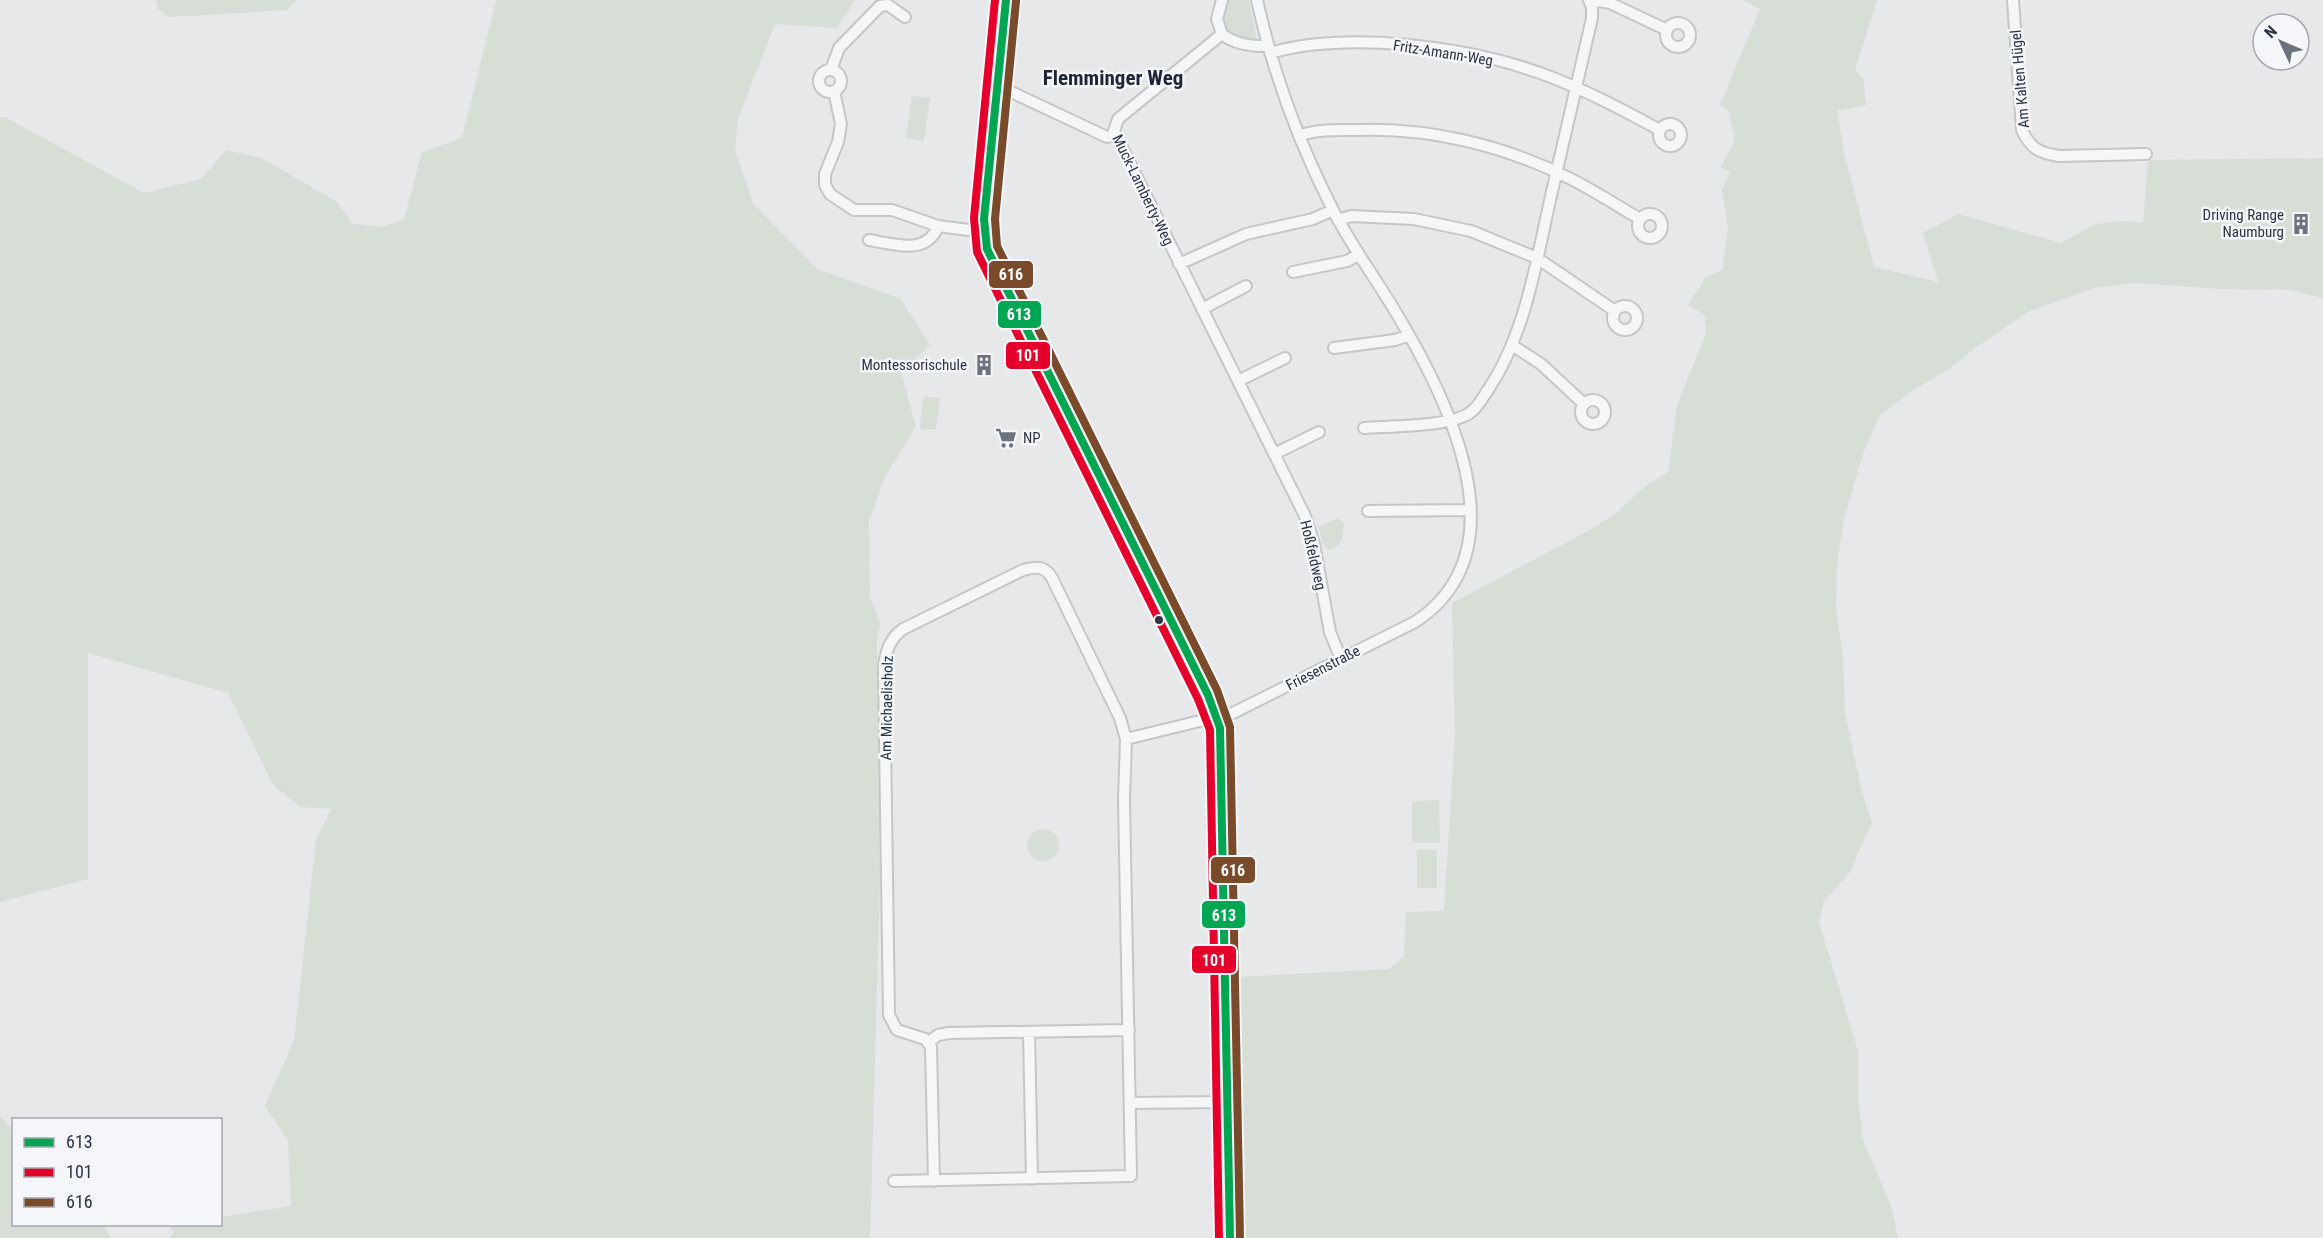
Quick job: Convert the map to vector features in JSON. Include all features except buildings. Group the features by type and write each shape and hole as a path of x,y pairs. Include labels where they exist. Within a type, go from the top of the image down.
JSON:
{"street":[{"path":"1006,0 984,232 988,254 1164,606 1217,718 1222,748 1230,1238"},
{"path":"1222,0 1217,19 1222,34 1238,42 1269,49"},
{"name":"Friesenstraße","path":"1217,718 1245,708 1426,614 1447,592 1461,567 1469,540 1470,510 1464,466 1450,421 1432,379 1409,335 1358,255 1336,215 1299,136 1280,90 1257,0"},
{"name":"Am Kalten Hügel","path":"2013,0 2022,130 2028,142 2035,150 2059,156 2146,154"},
{"path":"1364,428 1450,421 1472,412 1493,382 1512,345 1525,308 1592,18 1590,2 1605,1 1667,30"},
{"path":"831,70 841,79 840,86 834,91 824,90 819,81 821,74 831,70 839,48 880,6 888,5 905,17"},
{"name":"Muck-Lamberty-Weg","path":"1179,264 1115,135 1114,126 1118,119 1222,34"},
{"name":"Fritz-Amann-Weg","path":"1269,49 1333,44 1393,44 1429,47 1538,72 1576,87 1660,130"},
{"path":"997,88 1007,90 1107,137 1115,135"},
{"path":"834,91 841,124 838,142 825,174 827,190 840,202 854,210 892,210 938,226 984,232"},
{"path":"1299,136 1310,133 1366,129 1429,134 1486,147 1557,172 1640,219"},
{"path":"1179,264 1246,234 1313,219 1336,215 1414,219 1452,226 1490,237 1537,258 1615,311"},
{"path":"869,240 918,246 928,242 938,226"},
{"path":"1293,272 1347,261 1358,255"},
{"name":"Hoßfeldweg","path":"1179,264 1309,528 1328,624 1341,659"},
{"path":"1202,309 1246,286"},
{"path":"1334,348 1395,340 1409,335"},
{"path":"1512,345 1541,364 1584,404"},
{"path":"1238,381 1285,358"},
{"path":"1274,454 1319,432"},
{"path":"1368,511 1470,510"},
{"name":"Am Michaelisholz","path":"894,1181 1131,1176 1124,773 1126,739 1115,704 1058,588 1048,571 1040,567 1023,570 909,625 898,632 890,642 885,670 889,1015 893,1026 900,1032 918,1036 929,1042"},
{"path":"1126,739 1217,718"},
{"path":"934,1181 929,1042 938,1035 1129,1030"},
{"path":"1029,1032 1032,1179"},
{"path":"1130,1103 1228,1102"}],"shaded area":[{"path":"156,0 296,0 288,10 169,17 158,9"},
{"path":"496,0 855,0 837,28 775,24 738,119 735,151 753,203 817,269 901,299 930,345 901,373 916,427 886,475 869,521 870,597 880,623 877,640 880,880 870,1238 169,1238 174,1233 170,1226 222,1226 222,1217 291,1206 288,1140 265,1106 294,1040 316,840 331,809 301,807 274,786 228,693 88,653 88,879 0,902 0,117 5,117 144,193 201,179 226,150 262,158 337,202 353,224 381,227 404,219 422,152 462,138"},
{"path":"1226,0 1249,0 1257,42 1250,42 1224,31 1221,24"},
{"path":"1743,0 1877,0 1855,70 1863,78 1866,105 1837,111 1845,157 1874,267 1938,282 1923,233 1958,214 2061,243 2095,224 2123,221 2143,223 2148,160 2323,158 2323,298 2289,290 2222,289 2135,283 2094,288 2028,312 1949,369 1915,389 1881,414 1864,451 1844,519 1837,565 1836,608 1843,658 1845,713 1862,793 1872,822 1850,872 1823,903 1819,922 1858,1051 1858,1096 1863,1139 1891,1206 1898,1238 1242,1238 1239,977 1389,969 1404,957 1406,912 1444,911 1455,733 1452,603 1588,531 1614,515 1644,487 1668,472 1677,405 1706,334 1706,316 1688,305 1706,277 1722,270 1728,227 1722,190 1730,172 1721,167 1735,141 1729,111 1720,105 1760,9"},
{"path":"912,96 930,98 924,141 906,138"},
{"path":"923,396 940,398 936,430 920,429"},
{"path":"1338,518 1344,524 1342,537 1337,546 1329,550 1323,544 1318,527"},
{"path":"1439,800 1440,843 1412,843 1412,801"},
{"path":"1043,829 1054,834 1059,845 1054,856 1043,861 1032,856 1027,845 1032,834"},
{"path":"1417,850 1437,850 1437,888 1417,888"},
{"path":"0,1116 12,1130 12,1226 105,1226 110,1238 0,1238"}],"transit line":[{"name":"101","path":"995,0 974,218 977,252 1198,699 1210,730 1219,1238"},
{"name":"613","path":"1006,0 984,219 987,249 1208,695 1220,728 1230,1238"},
{"name":"616","path":"1016,1 995,219 997,246 1217,690 1230,727 1240,1238"}],"place":[{"name":"Driving Range Naumburg","path":"2301,224"},
{"name":"Montessorischule","path":"984,365"},
{"name":"NP","path":"1006,438"}],"district":[{"name":"Flemminger Weg","path":"1113,78"}]}
